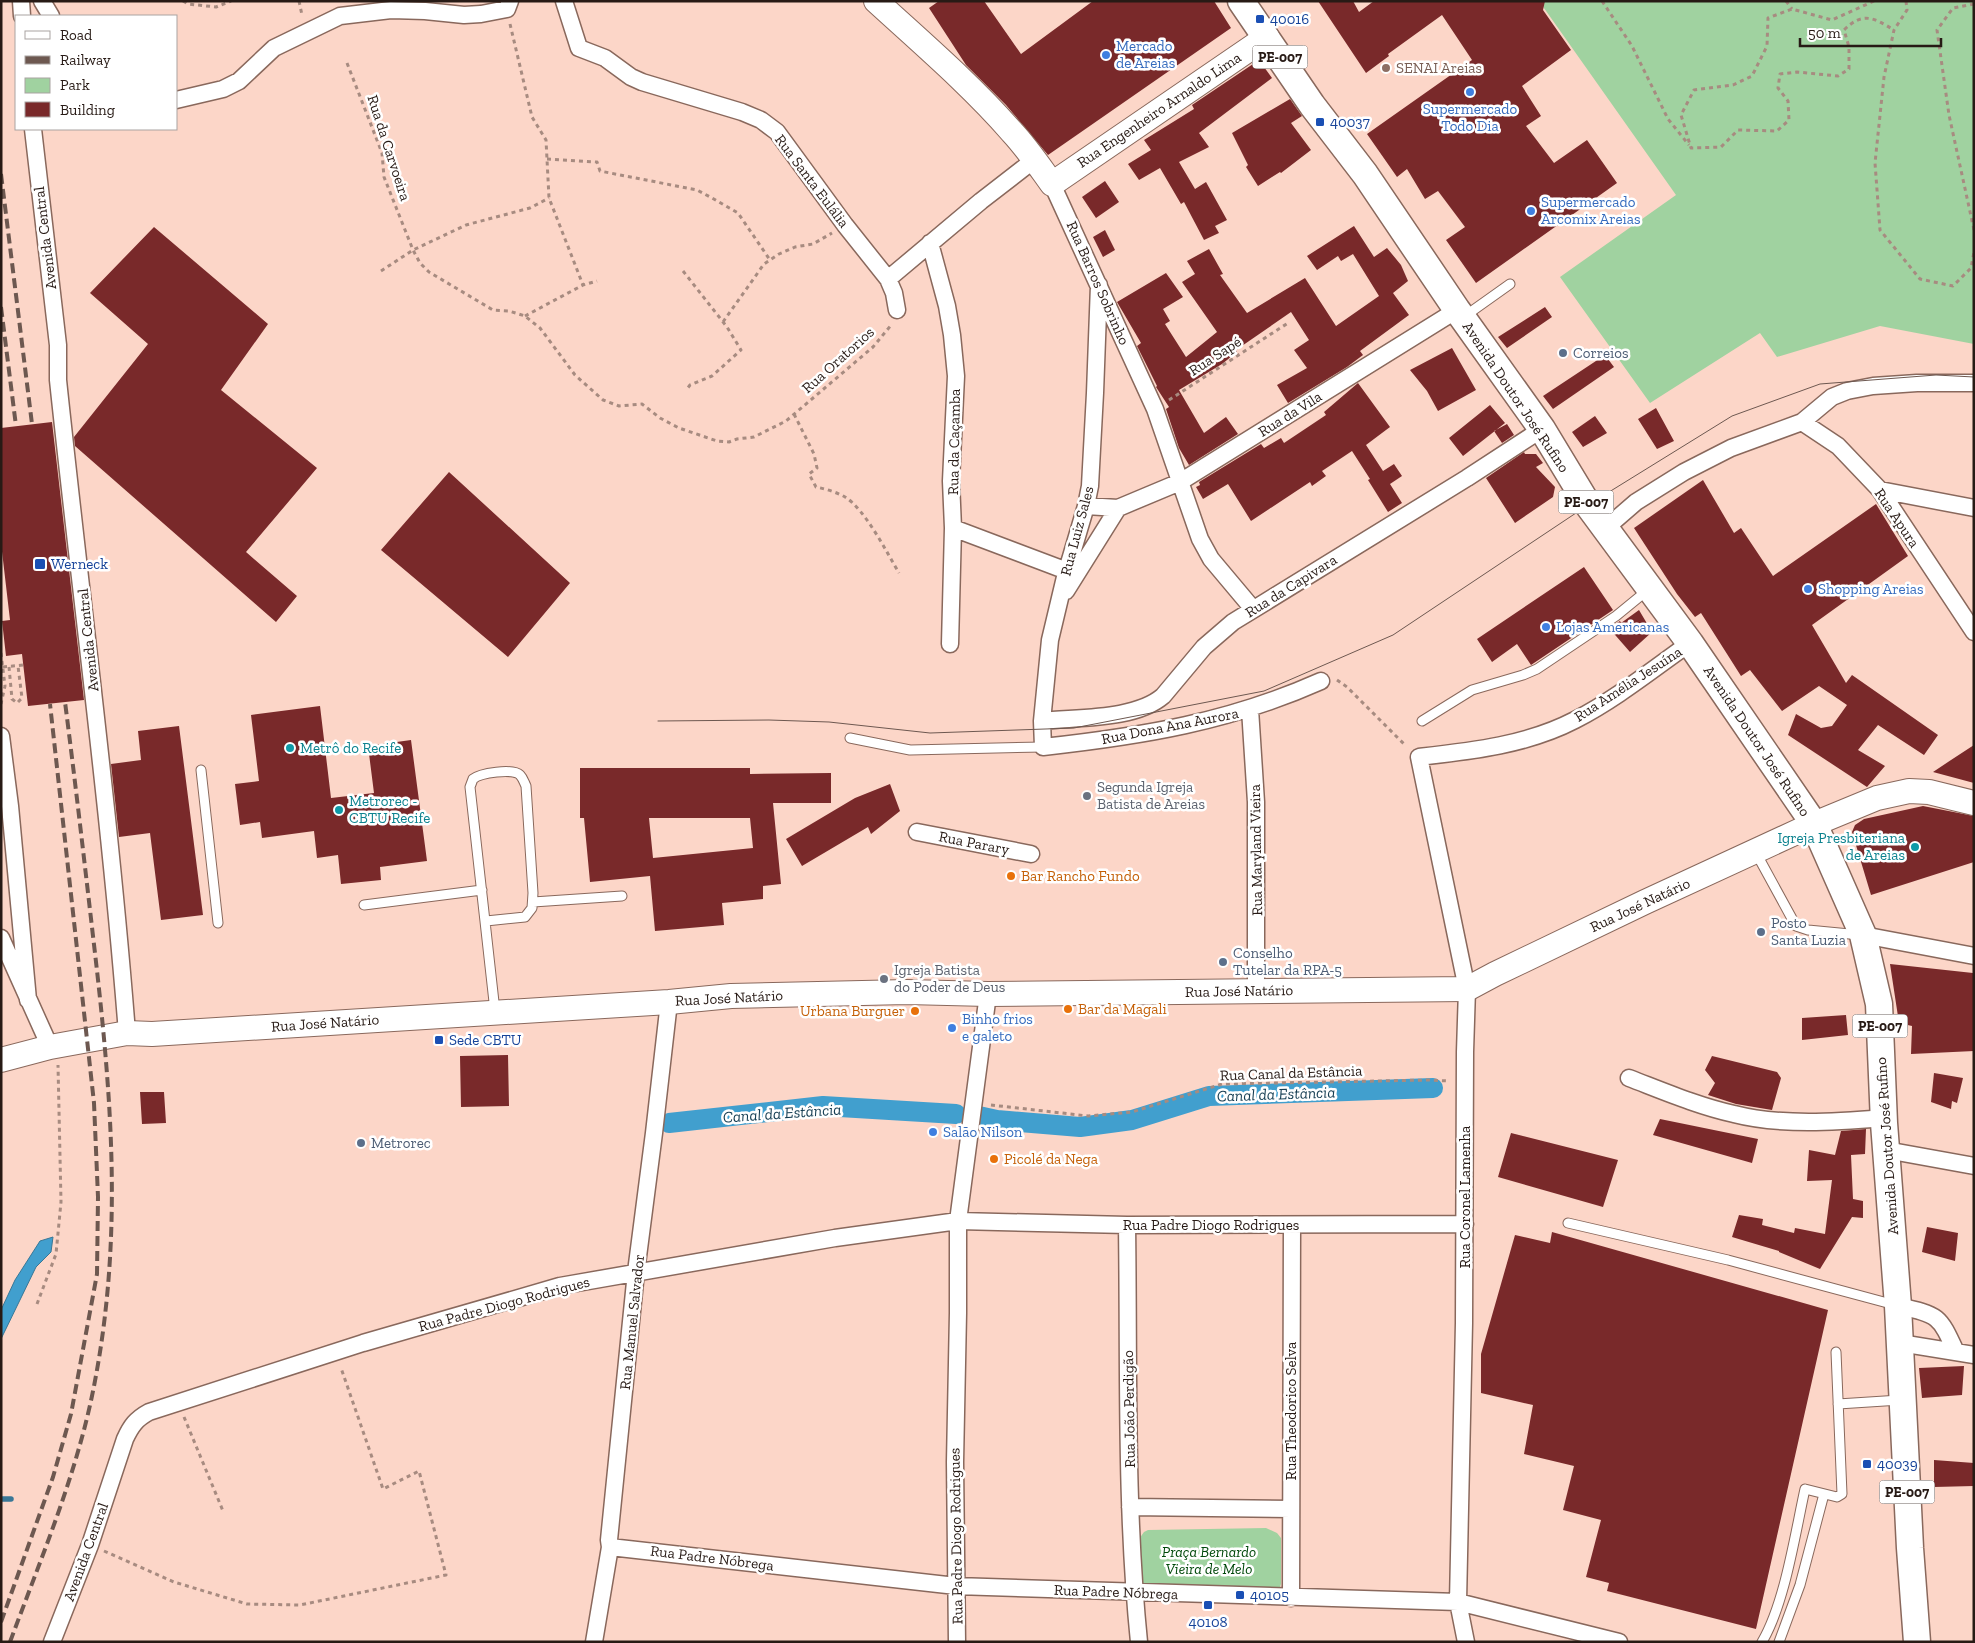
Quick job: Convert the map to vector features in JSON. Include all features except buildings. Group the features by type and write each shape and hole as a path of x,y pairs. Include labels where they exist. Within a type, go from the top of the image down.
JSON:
{"main road":[{"name":"Rua Barros Sobrinho","path":"876,1 955,74 1013,132 1052,184"},
{"name":"Avenida Doutor José Rufino","path":"1242,1 1312,105 1365,174 1460,314 1542,429 1588,505 1690,643 1814,824 1863,935 1879,1004 1884,1118 1898,1306 1910,1548 1917,1642"},
{"name":"Rua Engenheiro Arnaldo Lima","path":"1052,184 1267,37"},
{"name":"Rua José Natário","path":"1,1060 54,1047 127,1033 152,1034 668,1002 731,996 906,992 988,994 1467,989 1755,851 1877,798 1909,791 1929,792 1974,802"}],"street":[{"path":"21,1 22,15"},
{"path":"42,1 50,15"},
{"name":"Rua Santa Eulália","path":"564,1 579,48 606,58 631,77 642,82 717,104 761,120 777,132 845,225 888,279 894,292 897,310"},
{"path":"178,100 224,89 239,81 274,48 340,16 390,10 464,15 481,14 508,5"},
{"name":"Avenida Central","path":"33,130 58,345 58,380 93,687 127,1033"},
{"path":"888,279 1034,160"},
{"name":"Rua Barros Sobrinho","path":"1052,184 1155,409 1200,539 1211,559 1253,609"},
{"name":"Rua da Caçamba","path":"930,243 947,306 956,376 952,481 953,528 950,644"},
{"name":"Rua Luiz Sales","path":"1043,747 1042,721 1050,640 1066,571 1086,506 1090,486 1099,285"},
{"name":"Rua da Vila","path":"1086,506 1118,508 1180,482 1460,314"},
{"path":"1606,528 1636,502 1684,472 1731,448 1802,422 1832,397 1847,391 1873,386 1916,383 1974,383"},
{"name":"Rua Apura","path":"1802,422 1838,446 1880,490 1974,632"},
{"name":"Rua da Capivara","path":"1042,721 1134,710 1155,703 1219,633 1253,609 1542,429"},
{"path":"1880,490 1974,508"},
{"path":"1058,603 1118,508"},
{"path":"953,528 1066,571"},
{"name":"Rua Amélia Jesuína","path":"1419,757 1481,750 1543,733 1574,720 1602,705 1690,643"},
{"name":"Rua Dona Ana Aurora","path":"1043,747 1117,738 1199,723 1250,709 1321,681"},
{"name":"Rua Maryland Vieira","path":"1250,709 1256,802 1256,990"},
{"path":"1,736 10,806 28,1000"},
{"name":"Rua Coronel Lamenha","path":"1419,757 1467,989 1458,1602 1466,1642"},
{"name":"Rua Parary","path":"917,832 1031,854"},
{"path":"1863,935 1974,956"},
{"path":"1,938 28,1000 54,1047"},
{"path":"958,1221 988,994"},
{"name":"Rua Manuel Salvador","path":"594,1642 610,1546 609,1540 636,1272 654,1133 668,1002"},
{"path":"1629,1078 1696,1103 1735,1115 1831,1122 1884,1118"},
{"path":"1886,1150 1974,1166"},
{"name":"Rua Padre Diogo Rodrigues","path":"957,1642 955,1462 958,1221"},
{"name":"Rua Padre Diogo Rodrigues","path":"118,1462 125,1439 132,1426 138,1418 149,1412 335,1352 560,1286 636,1272 835,1238 958,1221 1128,1225 1465,1224"},
{"name":"Rua João Perdigão","path":"1128,1225 1130,1507 1134,1592 1139,1642"},
{"name":"Rua Theodorico Selva","path":"1291,1598 1292,1225"},
{"path":"1898,1306 1929,1313 1940,1321 1956,1352"},
{"path":"1900,1343 1974,1355"},
{"name":"Avenida Central","path":"52,1642 90,1545 118,1462"},
{"path":"1130,1507 1291,1509"},
{"name":"Rua Padre Nóbrega","path":"610,1546 956,1586 1458,1602 1619,1642"}],"lane":[{"path":"1460,314 1510,284"},
{"path":"1422,721 1472,690 1537,669 1616,616 1650,588"},
{"path":"850,738 910,750 1043,747"},
{"path":"201,770 218,923"},
{"path":"486,921 525,917 530,912 534,902 526,786 521,775 517,773 480,775 473,779 470,790 495,1012"},
{"path":"1755,851 1796,926 1808,930 1863,935"},
{"path":"364,905 482,890"},
{"path":"534,902 622,896"},
{"path":"1568,1223 1728,1260 1898,1306"},
{"path":"1762,1642 1769,1630 1785,1580 1805,1489 1837,1497 1842,1494 1836,1352"},
{"path":"1838,1404 1903,1400"},
{"path":"1769,1630 1781,1639 1800,1585 1824,1494"},
{"path":"1795,1535 1812,1539"},
{"path":"1785,1580 1800,1585"}],"path":[{"path":"183,1 188,4 216,7 231,1"},
{"path":"1602,1 1632,46 1668,120 1691,148"},
{"path":"1786,1 1792,9"},
{"path":"1691,148 1681,115 1694,90 1733,85 1752,76 1767,46 1768,18 1792,9 1832,20 1874,1"},
{"path":"1906,1 1907,10 1894,30 1884,77 1875,163 1880,230 1920,279 1953,286 1971,268 1974,252"},
{"path":"1974,4 1953,8 1937,30 1949,115 1974,230"},
{"path":"508,5 532,118 546,140 549,198 584,285"},
{"path":"1691,148 1721,147 1738,130 1777,131 1789,120 1788,101 1778,88 1780,74 1797,72 1838,76 1849,69 1849,47 1844,30 1853,20 1874,18 1894,30"},
{"name":"Rua da Carvoeira","path":"348,63 382,153 384,177 420,263 429,272 493,310 509,311 525,316 540,328 575,375 603,400 619,406 642,404"},
{"path":"547,159 597,162 600,171 697,190 738,213 770,260"},
{"path":"381,271 413,250 466,225 530,208 549,198"},
{"path":"723,322 764,264 795,247 813,244 845,225"},
{"path":"683,271 723,322 741,350 712,376 690,385 687,389"},
{"path":"525,316 584,285 597,281"},
{"name":"Rua Oratorios","path":"642,404 660,418 679,428 717,441 729,442 754,437 786,422 872,347 892,323 897,310"},
{"name":"Rua Sapé","path":"1155,409 1288,323"},
{"path":"794,414 814,454 817,468 809,474 816,487 829,490 847,498 862,513 899,573"},
{"path":"1,653 5,686 1,704"},
{"path":"3,667 23,665"},
{"path":"9,667 12,699 17,703 22,698 18,666"},
{"path":"1321,681 1330,679 1338,680 1342,683 1396,739"},
{"path":"37,1304 56,1254 61,1202 54,1047"},
{"name":"Rua Canal da Estância","path":"973,1103 1088,1116 1132,1112 1222,1084 1429,1080 1465,1083"},
{"path":"90,1545 174,1582 247,1604 300,1605 446,1575 419,1471 382,1490 335,1352"},
{"path":"178,1403 222,1511"}],"green space":[{"path":"1539,1 1974,1 1974,344 1880,326 1777,357 1760,333 1650,403 1560,277 1676,195"},
{"name":"Praça Bernardo Vieira de Melo","path":"1266,1528 1277,1533 1281,1538 1281,1584 1279,1590 1141,1592 1139,1539 1144,1532 1148,1530"}],"water":[{"path":"53,1237 51,1252 36,1267 1,1339 1,1310 15,1280 40,1241"}],"waterway":[{"name":"Canal da Estância","path":"974,1115 997,1120 1080,1127 1132,1120 1209,1096 1433,1088"},
{"name":"Canal da Estância","path":"669,1123 823,1106 956,1114"},
{"path":"1,1499 11,1499"}],"tram line":[{"path":"658,721 769,720 829,722 930,733 1074,728 1264,691 1393,635 1588,505 1732,416 1820,384 1936,375 1974,377"}],"railway":[{"path":"1,174 32,424"},
{"path":"1,307 16,426"},
{"path":"10,1642 57,1516 87,1419 103,1329 109,1273 112,1161 105,1049 65,702"},
{"path":"1,1622 53,1477 71,1414 97,1274 98,1197 94,1103 50,704"}],"place":[{"name":"40016","path":"1260,19"},
{"name":"Mercado de Areias","path":"1106,55"},
{"name":"SENAI Areias","path":"1386,68"},
{"name":"Supermercado Todo Dia","path":"1470,92"},
{"name":"40037","path":"1320,122"},
{"name":"Supermercado Arcomix Areias","path":"1531,211"},
{"name":"Correios","path":"1563,353"},
{"name":"Werneck","path":"40,564"},
{"name":"Shopping Areias","path":"1808,589"},
{"name":"Lojas Americanas","path":"1546,627"},
{"name":"Metrô do Recife","path":"290,748"},
{"name":"Segunda Igreja Batista de Areias","path":"1087,796"},
{"name":"Metrorec - CBTU Recife","path":"339,810"},
{"name":"Igreja Presbiteriana de Areias","path":"1915,847"},
{"name":"Bar Rancho Fundo","path":"1011,876"},
{"name":"Posto Santa Luzia","path":"1761,932"},
{"name":"Conselho Tutelar da RPA-5","path":"1223,962"},
{"name":"Igreja Batista do Poder de Deus","path":"884,979"},
{"name":"Bar da Magali","path":"1068,1009"},
{"name":"Urbana Burguer","path":"915,1011"},
{"name":"Binho frios e galeto","path":"952,1028"},
{"name":"Sede CBTU","path":"439,1040"},
{"name":"Salão Nilson","path":"933,1132"},
{"name":"Metrorec","path":"361,1143"},
{"name":"Picolé da Nega","path":"994,1159"},
{"name":"40039","path":"1867,1464"},
{"name":"40105","path":"1240,1595"},
{"name":"40108","path":"1208,1605"}]}
